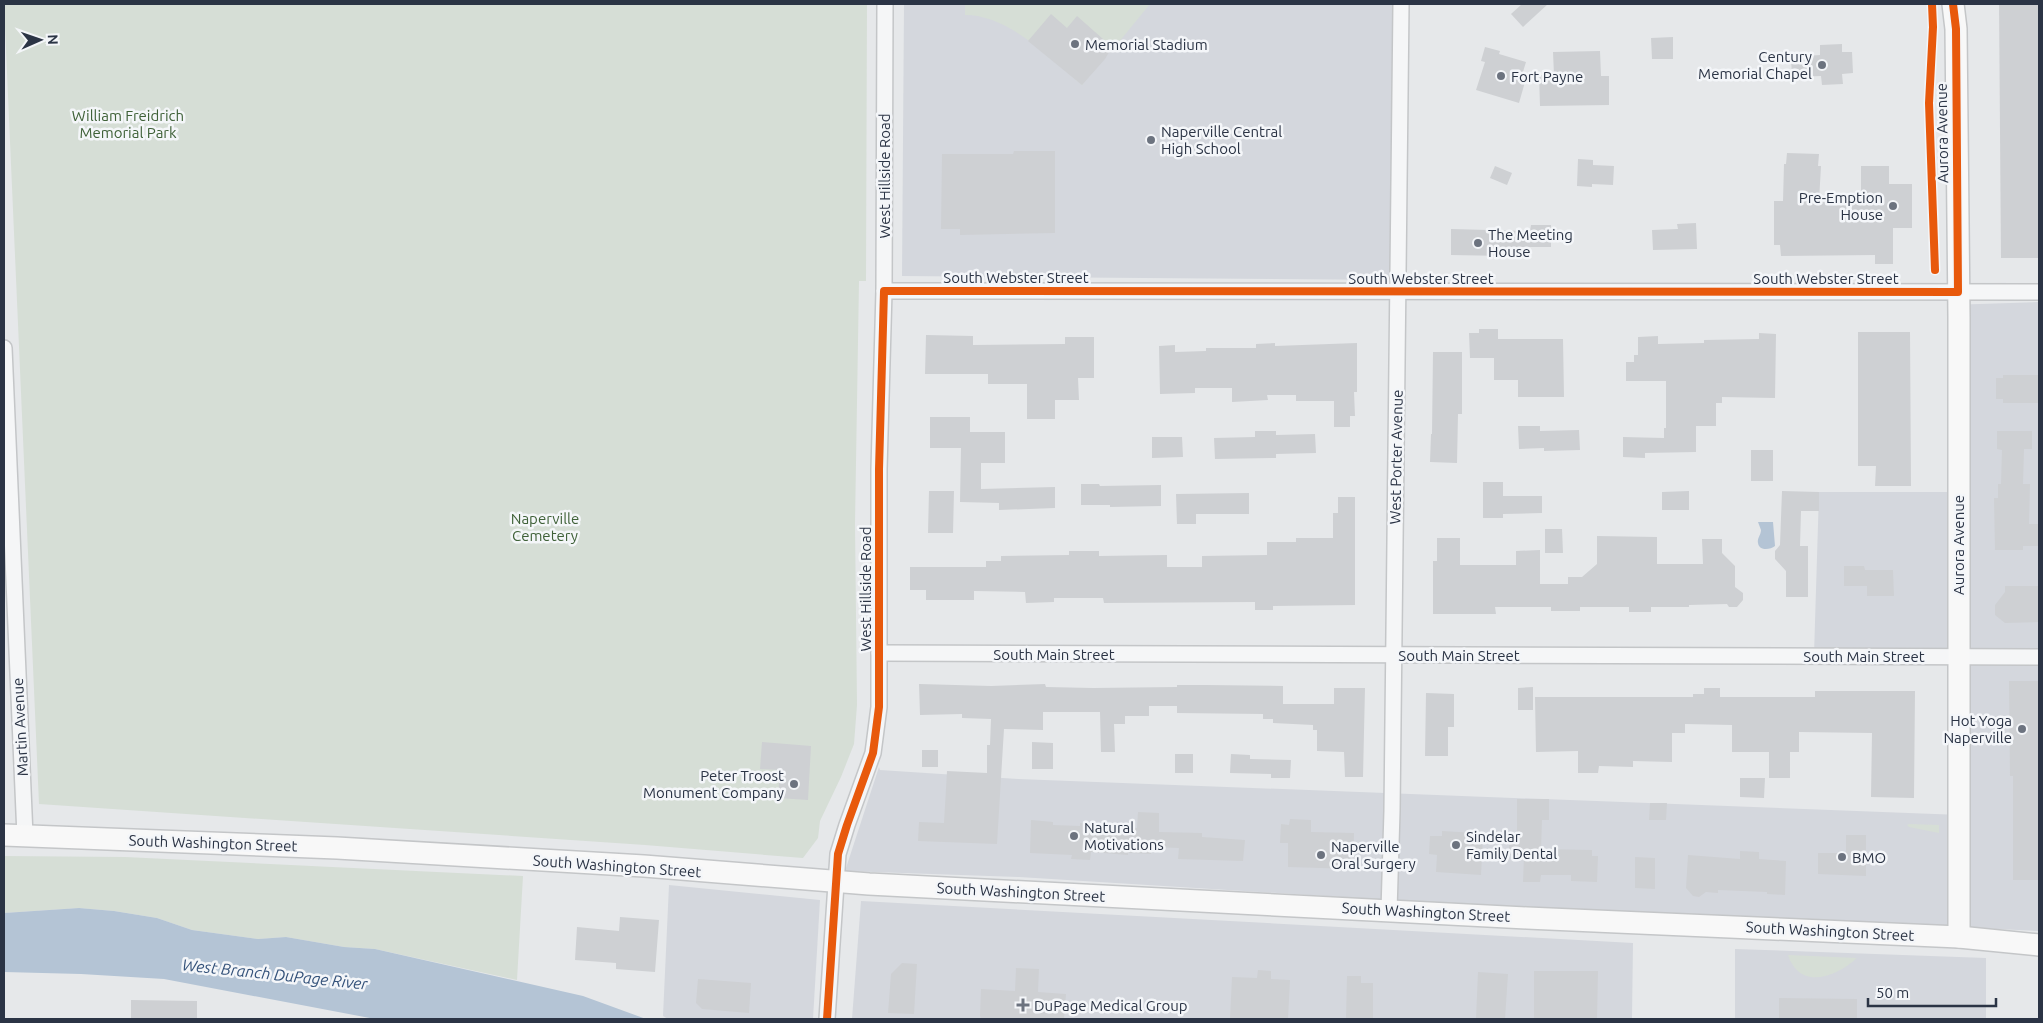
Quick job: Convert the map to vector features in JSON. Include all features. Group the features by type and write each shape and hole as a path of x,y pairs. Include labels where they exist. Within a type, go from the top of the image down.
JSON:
{"main road":[{"name":"Aurora Avenue","path":"1953,4 1956,30 1958,292 1959,937"},
{"name":"South Washington Street","path":"4,834 337,848 644,866 836,881 1390,911 1959,937 2039,945"}],"street":[{"name":"West Hillside Road","path":"827,1019 838,854 873,753 879,708 879,469 884,291 885,4"},
{"name":"West Porter Avenue","path":"1390,911 1401,4"},
{"name":"South Webster Street","path":"884,291 2039,292"},
{"name":"Martin Avenue","path":"4,348 25,836"},
{"name":"South Main Street","path":"879,653 2039,657"}],"shaded area":[{"name":"Naperville Central High School","path":"904,4 1400,4 1398,280 902,276"},
{"path":"2039,302 2039,931 1390,900 1019,877 845,871 879,767 880,770 1018,779 1961,815 1960,653 1814,655 1819,492 1951,492 1948,305"},
{"path":"669,885 820,900 813,1019 668,1019 663,1016"},
{"path":"861,901 1633,943 1632,1019 852,1019"},
{"path":"1735,949 1986,958 1986,1019 1735,1019"}],"green space":[{"name":"Naperville Cemetery","path":"4,4 867,4 866,281 859,281 855,524 857,705 854,744 820,821 818,838 803,858 645,845 39,804"},
{"name":"Memorial Stadium","path":"915,4 1150,4 1082,85 1043,51 1013,30 981,17 965,15 965,5"},
{"path":"1907,825 1939,825 1939,833 1909,827"},
{"path":"4,856 125,857 523,876 517,980 375,949 344,947 286,937 258,939 192,930 157,918 114,911 79,908 4,913"},
{"path":"1788,955 1857,958 1839,971 1829,975 1810,977 1801,973 1794,966"}],"water":[{"path":"1758,522 1773,522 1775,546 1765,549 1759,546 1758,540 1761,530"},
{"name":"West Branch DuPage River","path":"79,908 157,918 192,930 258,939 286,937 344,947 375,949 583,996 646,1019 375,1019 164,979 4,972 4,913"}],"building":[{"path":"1522,4 1548,4 1523,27 1511,14"},
{"path":"1999,4 2039,4 2039,258 2001,258"},
{"path":"1051,14 1067,28 1077,16 1112,47 1105,59 1082,85 1028,41"},
{"path":"1673,37 1673,59 1652,59 1651,38"},
{"name":"Century Memorial Chapel","path":"1842,44 1842,52 1852,52 1853,73 1842,74 1843,84 1822,85 1821,76 1792,77 1791,57 1820,55 1820,45"},
{"name":"Fort Payne","path":"1485,47 1500,51 1499,54 1526,62 1522,75 1527,75 1519,103 1476,90 1485,62 1481,61"},
{"path":"1600,51 1601,76 1609,76 1609,105 1540,106 1539,75 1554,75 1553,52"},
{"path":"1014,151 1055,151 1055,233 960,235 960,229 941,229 942,154 1013,154"},
{"path":"1787,153 1819,154 1818,166 1821,166 1819,201 1861,200 1861,166 1889,166 1889,184 1912,184 1912,228 1893,228 1893,264 1875,264 1875,255 1781,256 1780,245 1774,245 1774,201 1783,201 1784,164 1786,164"},
{"path":"1578,159 1593,160 1593,165 1614,166 1613,185 1592,184 1592,187 1577,186"},
{"path":"1495,166 1512,173 1507,185 1490,178"},
{"path":"1696,223 1697,249 1653,250 1652,230 1678,229 1677,224"},
{"name":"The Meeting House","path":"1531,225 1551,225 1551,247 1506,247 1506,256 1451,255 1451,229 1530,231"},
{"path":"1479,329 1498,329 1498,339 1563,339 1564,397 1518,397 1518,380 1494,380 1494,358 1470,358 1469,333 1479,333"},
{"path":"1858,332 1910,332 1911,486 1875,486 1876,466 1858,466"},
{"path":"1759,333 1776,334 1775,398 1722,397 1722,403 1716,403 1716,426 1696,426 1696,452 1645,453 1645,458 1623,457 1623,437 1664,438 1664,428 1666,428 1666,381 1626,381 1626,362 1634,362 1634,355 1638,355 1638,337 1658,336 1658,344 1704,343 1704,340 1759,339"},
{"path":"926,335 973,336 973,345 1065,344 1065,337 1094,337 1094,378 1078,378 1079,400 1055,400 1055,419 1027,419 1027,384 988,384 988,374 925,374"},
{"path":"1275,343 1275,346 1357,343 1357,392 1354,392 1355,416 1350,416 1350,427 1334,427 1334,401 1296,401 1296,395 1267,395 1268,400 1232,402 1232,388 1195,388 1195,393 1160,394 1159,346 1175,345 1175,352 1206,351 1206,348 1256,348 1256,344"},
{"path":"1433,352 1462,352 1462,414 1458,414 1457,463 1430,462"},
{"path":"2003,375 2038,375 2038,403 2003,403 2003,399 1996,399 1996,378 2003,378"},
{"path":"930,417 970,417 970,432 1005,432 1005,463 981,463 981,489 1055,487 1055,508 999,510 999,503 960,502 961,448 930,448"},
{"path":"1518,426 1540,426 1540,431 1579,430 1580,450 1544,451 1544,448 1519,449"},
{"path":"1255,431 1276,431 1276,435 1315,434 1316,453 1276,454 1276,458 1215,459 1214,438 1255,437"},
{"path":"1997,431 2032,431 2032,449 2024,449 2023,484 2030,484 2029,524 2039,524 2039,546 2023,546 2023,550 1995,550 1994,498 1998,498 1998,484 2001,484 2002,450 1997,449"},
{"path":"1152,437 1182,437 1183,457 1152,458"},
{"path":"1751,450 1773,450 1773,481 1751,481"},
{"path":"1483,482 1503,482 1503,496 1542,496 1542,513 1503,514 1503,518 1483,518"},
{"path":"1081,484 1099,484 1100,486 1161,485 1161,506 1110,507 1110,505 1081,505"},
{"path":"929,491 954,491 953,533 928,533"},
{"path":"1689,491 1689,510 1662,510 1662,492"},
{"path":"1782,491 1819,492 1819,511 1801,511 1800,546 1808,546 1808,597 1786,597 1786,571 1775,559 1775,551 1780,545"},
{"path":"1249,493 1249,514 1196,514 1196,524 1177,524 1176,494"},
{"path":"1338,497 1355,497 1355,605 1273,606 1273,610 1255,610 1255,602 1104,603 1103,598 1054,598 1054,602 1026,603 1025,592 974,591 974,600 926,600 926,590 910,590 910,567 986,567 986,561 1001,561 1001,556 1069,555 1069,551 1099,551 1099,556 1167,555 1167,567 1202,567 1202,556 1267,555 1267,542 1296,542 1296,538 1333,538 1333,513 1338,513"},
{"path":"1545,529 1562,529 1563,553 1545,553"},
{"path":"1597,536 1657,537 1657,564 1703,564 1702,539 1722,539 1722,553 1735,566 1735,587 1743,593 1743,600 1737,607 1729,607 1727,604 1651,607 1651,612 1629,612 1629,607 1580,607 1580,611 1551,611 1551,607 1495,607 1496,614 1433,614 1433,561 1437,561 1437,538 1460,538 1460,565 1516,565 1516,551 1540,550 1540,584 1568,584 1568,577 1582,577 1597,564"},
{"path":"1844,566 1864,566 1865,570 1893,570 1894,596 1867,596 1867,586 1844,586"},
{"path":"2005,586 2039,586 2039,622 2005,623 1995,615 1995,605 2005,592"},
{"path":"2009,681 2039,681 2039,880 2013,880 2013,776 2010,776"},
{"path":"919,684 991,686 1045,684 1046,687 1093,688 1177,687 1177,685 1283,686 1283,704 1334,704 1334,688 1365,688 1363,777 1345,777 1344,752 1317,751 1317,730 1313,730 1313,725 1273,723 1273,719 1263,719 1263,714 1177,713 1177,706 1149,706 1149,716 1125,716 1125,724 1114,724 1115,752 1101,752 1100,712 1043,712 1043,730 1004,729 997,844 918,841 919,822 944,823 947,771 987,773 987,745 990,745 991,719 962,718 962,714 920,715"},
{"path":"1533,687 1533,710 1518,710 1518,688"},
{"path":"1704,688 1720,688 1720,697 1815,697 1815,691 1915,691 1914,798 1871,797 1872,733 1799,732 1799,752 1790,752 1790,778 1769,778 1769,752 1732,752 1732,725 1685,724 1685,733 1672,733 1672,762 1633,761 1633,767 1599,766 1598,773 1578,773 1578,751 1536,752 1535,697 1693,697 1693,694 1704,694"},
{"path":"1426,693 1454,694 1454,727 1448,727 1448,756 1425,756"},
{"name":"Peter Troost Monument Company","path":"762,742 811,746 808,800 778,798 780,770 760,769"},
{"path":"1032,742 1053,743 1053,769 1032,769"},
{"path":"922,750 938,750 938,767 922,767"},
{"path":"1175,754 1193,754 1193,773 1175,773"},
{"path":"1231,754 1250,755 1250,759 1291,760 1290,778 1271,778 1271,774 1230,773"},
{"path":"1740,778 1765,778 1764,798 1740,797"},
{"path":"1517,799 1549,799 1549,820 1542,820 1541,849 1592,850 1592,856 1598,856 1597,882 1571,881 1571,875 1541,875 1540,882 1523,882 1524,855 1509,855 1509,839 1517,839"},
{"path":"1650,803 1667,803 1666,820 1649,820"},
{"path":"1138,812 1159,813 1159,832 1202,833 1202,837 1245,840 1243,861 1178,859 1179,848 1152,847 1151,854 1128,853 1128,855 1091,852 1090,860 1071,859 1072,855 1030,853 1031,820 1053,822 1053,825 1080,826 1080,823 1137,828"},
{"name":"Naperville Oral Surgery","path":"1290,819 1311,820 1311,832 1354,833 1353,869 1288,867 1288,843 1280,843 1281,824 1289,825"},
{"name":"Sindelar Family Dental","path":"1442,831 1476,833 1475,836 1483,837 1481,875 1436,872 1437,855 1429,854 1430,836 1442,836"},
{"name":"BMO","path":"1846,835 1866,835 1866,876 1818,874 1818,853 1846,853"},
{"path":"1740,851 1759,852 1759,859 1786,861 1785,895 1767,894 1767,892 1718,890 1718,893 1706,892 1699,897 1693,896 1686,888 1688,855 1740,859"},
{"path":"1635,857 1655,858 1655,889 1635,888"},
{"path":"620,917 659,920 655,972 616,969 616,963 575,960 577,927 619,931"},
{"path":"902,963 917,964 914,1014 888,1013 891,974"},
{"name":"DuPage Medical Group","path":"1016,968 1039,969 1038,992 1066,994 1064,1019 981,1019 981,989 1015,991"},
{"path":"1258,970 1271,971 1271,979 1290,980 1288,1019 1230,1019 1232,977 1257,978"},
{"path":"1534,971 1598,971 1597,1019 1534,1019"},
{"path":"1478,972 1508,974 1505,1019 1476,1019"},
{"path":"1347,976 1361,976 1361,983 1373,983 1373,1019 1346,1019"},
{"path":"698,979 751,983 749,1013 702,1009 696,1003"},
{"path":"1779,998 1857,999 1857,1019 1779,1019"},
{"path":"131,1000 197,1001 197,1019 131,1019"}],"cycle path":[{"path":"1932,4 1933,27 1929,103 1935,270"},
{"path":"827,1019 838,854 873,753 879,707 879,469 884,291 1958,292 1956,29 1953,4"}],"place":[{"name":"Memorial Stadium","path":"1075,44"},
{"name":"Century Memorial Chapel","path":"1822,65"},
{"name":"Fort Payne","path":"1501,76"},
{"name":"Naperville Central High School","path":"1151,140"},
{"name":"Pre-Emption House","path":"1893,206"},
{"name":"The Meeting House","path":"1478,243"},
{"name":"Hot Yoga Naperville","path":"2022,729"},
{"name":"Peter Troost Monument Company","path":"794,784"},
{"name":"Natural Motivations","path":"1074,836"},
{"name":"Sindelar Family Dental","path":"1456,845"},
{"name":"Naperville Oral Surgery","path":"1321,855"},
{"name":"BMO","path":"1842,857"},
{"name":"DuPage Medical Group","path":"1023,1005"}],"park label":[{"name":"William Freidrich Memorial Park","path":"128,124"}]}
